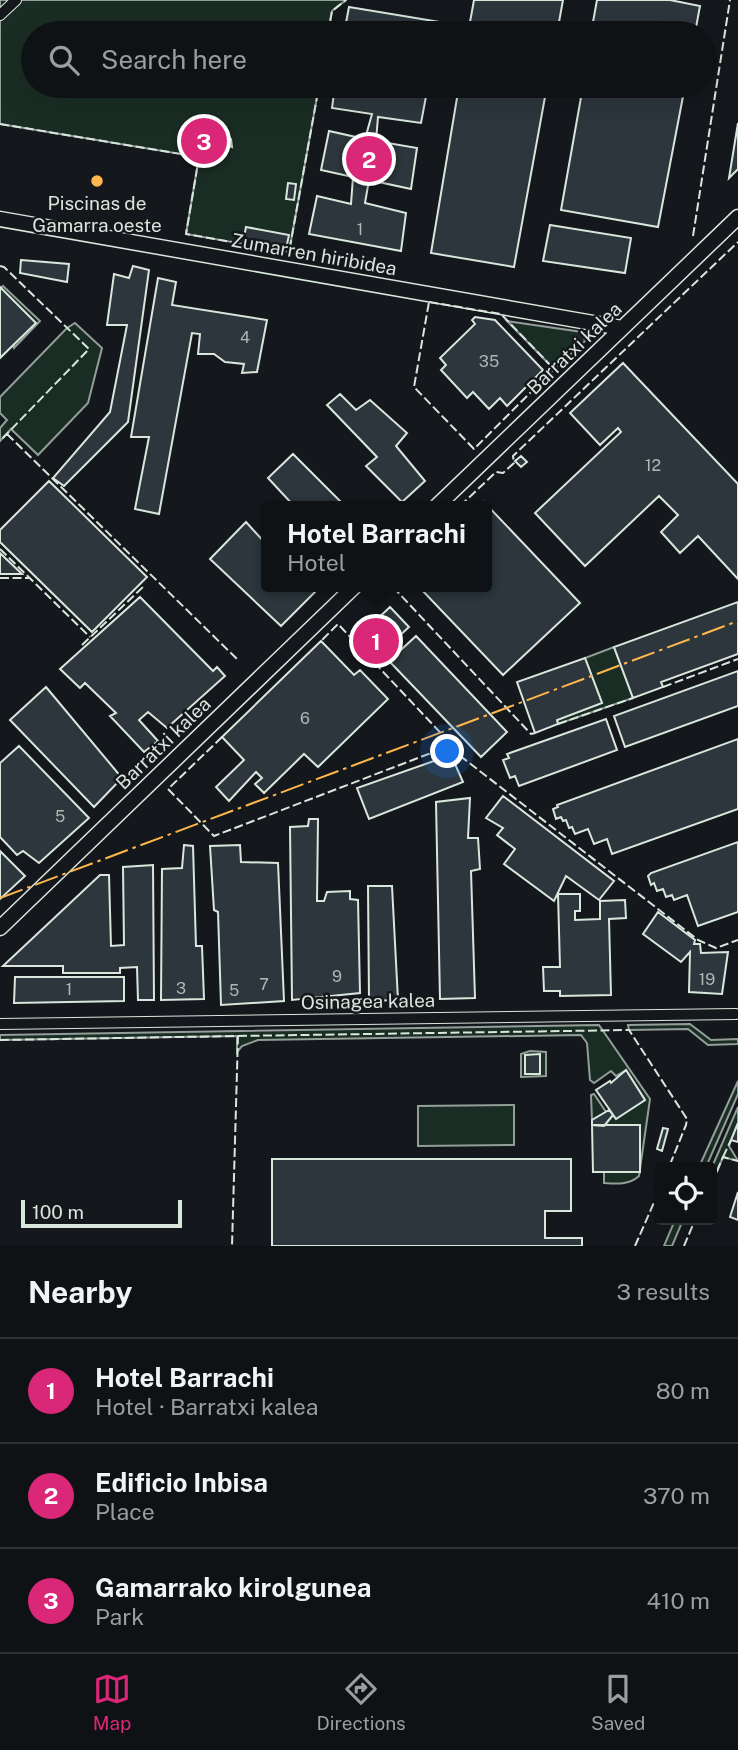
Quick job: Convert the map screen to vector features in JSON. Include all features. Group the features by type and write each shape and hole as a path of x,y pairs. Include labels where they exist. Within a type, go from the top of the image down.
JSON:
{"street":[{"path":"0,15 16,0"},
{"name":"Barratxi kalea","path":"442,501 738,217"},
{"name":"Zumarren hiribidea","path":"0,219 622,328"},
{"name":"Barratxi kalea","path":"0,928 349,592"},
{"name":"Osinagea kalea","path":"0,1024 736,1014"}],"green space":[{"path":"0,0 346,0 332,11 330,21 21,21 21,98 317,98 289,252 186,234 199,157 0,124"},
{"path":"3,286 40,321 14,348 1,288"},
{"path":"507,321 582,332 585,341 554,369"},
{"path":"75,323 102,348 88,403 38,455 11,429 0,441 0,428 7,420 0,413 0,397"},
{"path":"614,647 633,698 558,724 557,720 602,703 585,658"},
{"path":"690,1024 711,1040 738,1039 738,1044 708,1045 688,1029 629,1030 628,1025"},
{"path":"599,1025 650,1099 639,1176 623,1183 604,1183 604,1126 613,1115 616,1119 645,1100 626,1070 616,1076 611,1071 594,1083 590,1080 587,1043 581,1035 258,1040 242,1046 237,1052 237,1036 0,1040 0,1035"},
{"path":"530,1051 546,1052 546,1076 521,1077 521,1054"},
{"path":"738,1081 738,1094 708,1162 701,1162"},
{"path":"594,1094 606,1112 592,1120 591,1095"},
{"path":"514,1105 514,1145 418,1146 418,1106"},
{"path":"738,1107 738,1123 729,1146 738,1161 723,1157 717,1171 717,1162 714,1162"},
{"path":"673,1225 681,1225 672,1246 664,1246"}],"building":[{"path":"474,0 563,0 559,21 470,21"},
{"path":"597,0 670,0 700,6 697,21 593,21"},
{"path":"349,7 434,21 346,21"},
{"path":"333,98 426,98 421,123 378,117 376,141 417,148 411,189 369,180 365,203 406,213 401,251 309,234 317,196 351,204 353,177 321,170 329,131 365,139 372,114 332,108"},
{"path":"457,98 545,98 514,267 431,253"},
{"path":"581,98 683,98 658,227 561,210"},
{"path":"738,123 738,169 729,178"},
{"path":"221,135 231,139 232,147 219,143"},
{"path":"288,183 296,184 294,200 286,199"},
{"path":"550,225 631,238 625,273 543,261"},
{"path":"246,227 289,235 286,249 243,242"},
{"path":"21,260 69,264 67,282 20,273"},
{"path":"133,266 149,270 128,422 64,486 53,478 110,412 127,325 107,325 114,274 129,278"},
{"path":"158,278 176,282 172,305 267,320 257,372 242,373 244,364 225,362 214,354 198,354 200,334 192,333 159,514 135,509 149,437 131,437"},
{"path":"0,287 36,323 0,358"},
{"path":"475,317 495,320 543,370 507,406 500,398 489,409 473,392 467,398 441,370 446,365 440,358 475,324 472,320"},
{"path":"623,363 738,484 738,579 698,536 680,553 661,532 678,515 659,496 585,566 535,513 621,432 618,428 600,445 570,413"},
{"path":"340,394 356,410 370,400 407,433 396,446 425,481 401,501 366,466 377,457 327,405"},
{"path":"293,454 340,501 289,501 268,478"},
{"path":"521,456 527,462 521,467 515,461"},
{"path":"49,481 147,577 92,632 0,542 0,530"},
{"path":"492,510 580,603 503,675 424,592 492,592"},
{"path":"246,522 261,538 261,592 315,592 281,626 210,559"},
{"path":"0,553 22,574 0,574"},
{"path":"140,597 213,671 217,667 225,676 167,728 148,712 139,720 158,741 144,752 110,716 116,713 85,683 80,688 60,669"},
{"path":"738,602 738,654 661,682 663,687 633,698 614,647"},
{"path":"390,607 409,627 383,651 362,629 369,621 372,624"},
{"path":"416,636 507,732 481,757 389,661"},
{"path":"321,641 354,675 360,670 388,699 318,767 304,754 264,793 255,784 262,778 256,772 229,801 216,787 244,760 222,737"},
{"path":"585,658 602,703 557,720 558,724 535,733 517,682"},
{"path":"738,671 738,706 625,747 614,716"},
{"path":"46,687 122,778 94,807 10,720"},
{"path":"606,719 617,750 519,786 515,776 510,778 503,760 509,758 507,754"},
{"path":"738,739 738,809 612,854 607,839 594,844 588,829 575,834 566,820 563,821 561,817 556,819 553,809 558,807 557,805"},
{"path":"19,746 89,818 39,863 23,851 17,855 0,837 0,763"},
{"path":"451,755 463,782 369,819 357,788"},
{"path":"503,796 614,881 599,900 566,876 554,901 504,864 515,849 497,835 503,828 486,818"},
{"path":"470,798 468,838 478,838 480,869 471,871 475,998 440,999 436,802"},
{"path":"309,819 318,819 317,901 324,901 327,892 350,891 350,899 358,900 360,993 292,1000 290,827 308,826"},
{"path":"738,842 738,912 698,926 687,895 674,900 672,895 666,897 663,889 657,891 654,883 651,885 648,876 651,873"},
{"path":"184,845 193,846 196,946 202,946 204,999 161,1000 162,869 182,868"},
{"path":"240,845 241,862 278,863 284,1001 221,1005 218,912 214,910 210,846"},
{"path":"0,851 25,876 0,899"},
{"path":"153,865 154,1000 138,1000 137,967 120,968 120,973 63,973 63,966 3,966 100,875 109,875 111,946 124,945 123,867"},
{"path":"368,886 392,886 398,1000 369,1001"},
{"path":"558,894 580,894 580,911 575,911 575,920 600,919 600,901 625,900 626,918 609,919 611,995 560,996 560,991 544,991 543,967 560,967"},
{"path":"658,912 695,940 694,944 700,944 701,953 728,952 722,994 689,992 690,952 681,962 643,934"},
{"path":"15,977 124,977 124,1001 14,1003"},
{"path":"540,1054 540,1074 525,1074 525,1055"},
{"path":"626,1070 645,1100 616,1119 596,1090 610,1081 611,1083"},
{"path":"609,1110 613,1115 604,1126 592,1125 592,1120"},
{"path":"738,1123 738,1142 731,1140"},
{"path":"592,1125 640,1125 640,1172 593,1172"},
{"path":"663,1128 668,1129 662,1151 657,1149"},
{"path":"272,1159 571,1159 571,1211 545,1211 545,1238 582,1238 582,1246 272,1246"},
{"path":"738,1192 738,1220 730,1217"}],"fence":[{"path":"330,21 332,11 346,0"},
{"path":"717,83 730,0"},
{"path":"0,124 199,157 186,234 289,252 317,98"},
{"path":"693,236 715,98"},
{"path":"465,501 496,472 503,473 514,463 513,456 738,242"},
{"path":"0,266 89,349 0,441"},
{"path":"429,302 501,314 554,369 474,449 414,387 429,302"},
{"path":"7,434 238,660"},
{"path":"0,549 90,637"},
{"path":"0,578 30,578"},
{"path":"82,645 143,587"},
{"path":"398,592 531,734 535,733"},
{"path":"222,737 168,789 214,836 452,745 338,624 321,641"},
{"path":"663,687 738,659"},
{"path":"558,724 633,698"},
{"path":"450,748 698,940 716,948 738,940"},
{"path":"238,1036 629,1030 687,1119 671,1162"},
{"path":"0,1040 238,1036 232,1246"},
{"path":"723,1157 731,1140"},
{"path":"717,1171 723,1157 738,1161"},
{"path":"635,1246 654,1202"},
{"path":"684,1246 693,1225"}],"power":[{"path":"0,898 738,621"}],"place":[{"name":"Gamarrako kirolgunea","path":"204,141"},
{"name":"Edificio Inbisa","path":"369,159"},
{"name":"Piscinas de Gamarra oeste","path":"97,181"},
{"name":"Hotel Barrachi","path":"376,641"}]}
